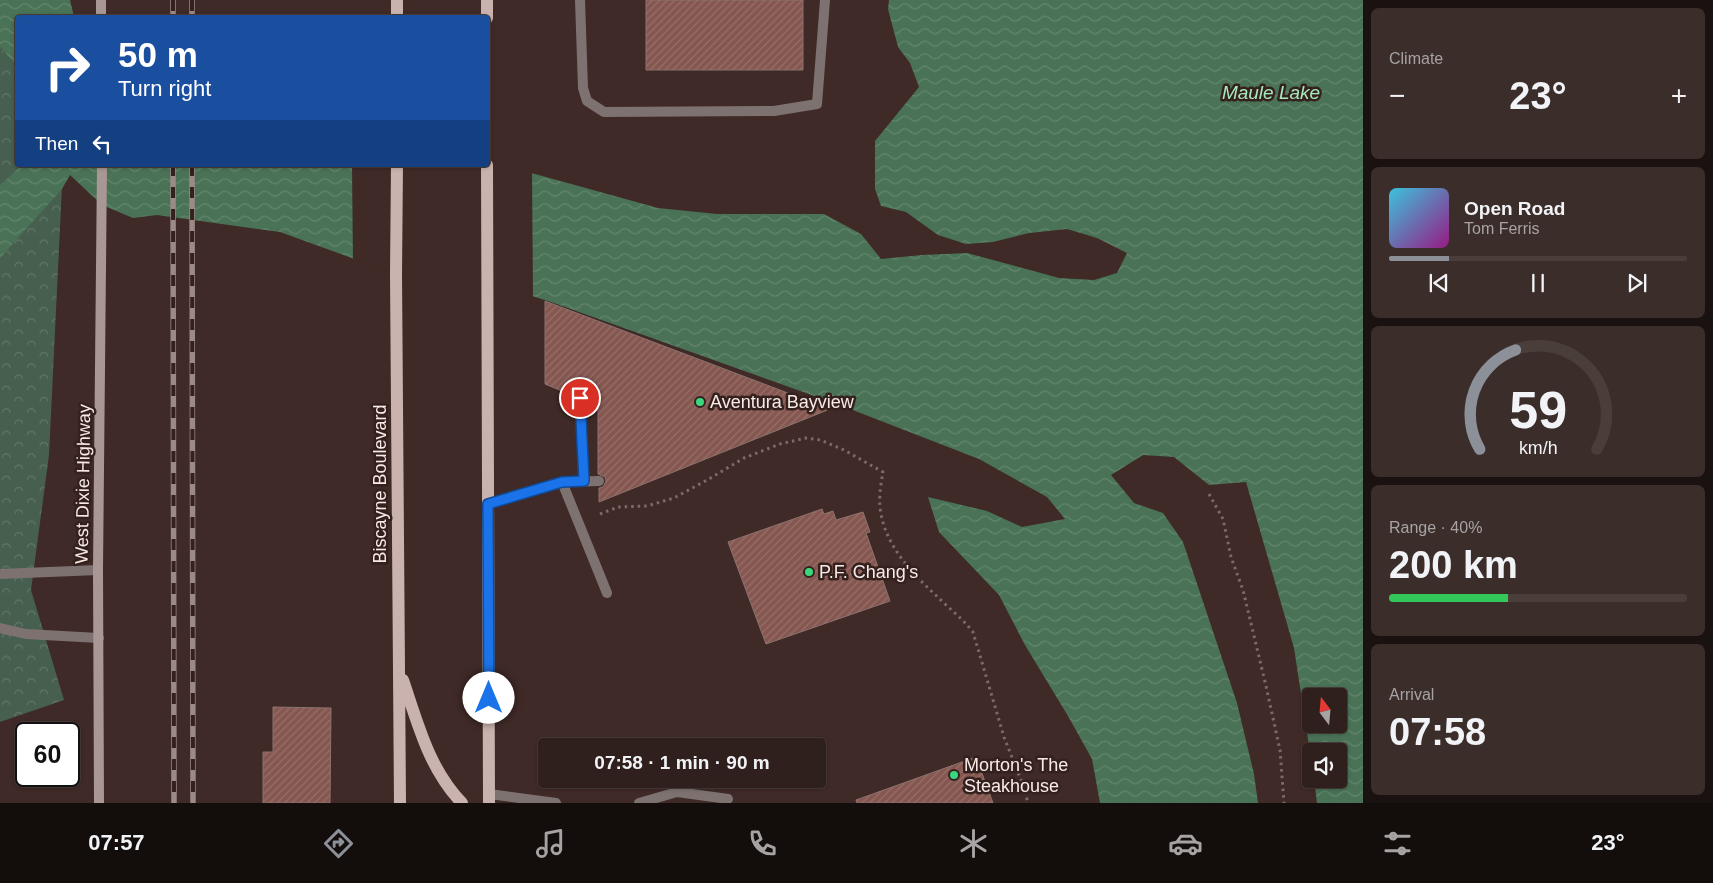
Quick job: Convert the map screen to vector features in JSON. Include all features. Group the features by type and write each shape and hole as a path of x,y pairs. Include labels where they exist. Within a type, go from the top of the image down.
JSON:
{"main road":[{"path":"397,0 397,15"},
{"path":"487,0 487,15"},
{"name":"Biscayne Boulevard","path":"397,167 396,332 400,803"},
{"path":"487,167 489,799"},
{"path":"399,668 424,744 440,775 462,803"}],"street":[{"path":"101,0 101,15"},
{"name":"West Dixie Highway","path":"99,803 100,638 98,570 102,167"}],"lane":[{"path":"580,0 583,88 588,101 604,112 774,111 817,104 825,0"},
{"path":"580,398 584,481"},
{"path":"488,504 562,482 598,481"},
{"path":"562,482 607,593"},
{"path":"0,574 98,570"},
{"path":"0,628 26,634 100,638"},
{"path":"639,803 677,792 728,799 716,803"},
{"path":"489,799 556,803"}],"path":[{"path":"600,514 618,507 647,506 674,498 744,458 780,444 806,438 820,440 844,450 883,472 880,507 885,528 894,550 917,579 964,620 973,632 1004,737 1028,803"},
{"path":"1209,494 1222,519 1231,557 1243,590 1254,632 1280,750 1284,803"}],"green space":[{"path":"0,47 15,65 15,167 63,167 49,455 31,590 64,700 0,722"}],"water":[{"path":"0,0 70,0 74,15 15,15 15,65 0,47"},
{"name":"Maule Lake","path":"889,0 1363,0 1363,803 1317,803 1315,788 1347,788 1347,743 1309,743 1307,733 1348,732 1348,688 1302,688 1302,700 1294,648 1246,482 1209,485 1174,457 1143,455 1111,475 1134,503 1163,513 1183,542 1237,703 1254,774 1258,803 1100,803 1092,759 1025,645 999,595 939,532 928,497 987,511 1022,527 1065,519 1047,497 979,459 845,407 551,302 488,282 396,274 280,232 157,215 133,218 102,205 70,175 62,189 0,258 0,185 20,167 490,167 490,162 658,208 717,214 824,214 861,234 881,259 967,253 1059,278 1094,280 1117,273 1127,253 1097,238 1067,229 1029,233 993,242 966,244 938,235 906,212 881,206 875,189 875,141 919,87 910,63 898,47 888,9"}],"pier":[{"path":"490,159 532,171 533,299 488,285 395,277 353,261 352,167 490,167"}],"building":[{"path":"646,0 803,0 803,70 646,70"},
{"name":"Aventura Bayview","path":"545,301 830,409 599,502 599,488 603,487 606,481 605,477 598,474 598,406 587,402 586,395 583,392 577,392 574,396 545,384"},
{"name":"P.F. Chang's","path":"822,509 824,514 833,511 836,520 863,512 870,532 866,533 890,601 766,644 728,542"},
{"path":"273,707 331,708 330,803 263,803 263,752 273,752"},
{"name":"Morton's The Steakhouse","path":"976,757 993,803 857,803 856,800"}],"railway":[{"path":"173,0 173,15"},
{"path":"192,0 192,15"},
{"path":"173,167 174,803"},
{"path":"192,167 193,803"}],"place":[{"name":"Aventura Bayview","path":"700,402"},
{"name":"P.F. Chang's","path":"809,572"},
{"name":"Morton's The Steakhouse","path":"954,775"}],"route":[{"path":"489,698 488,504 562,482 584,481 580,398"}]}
